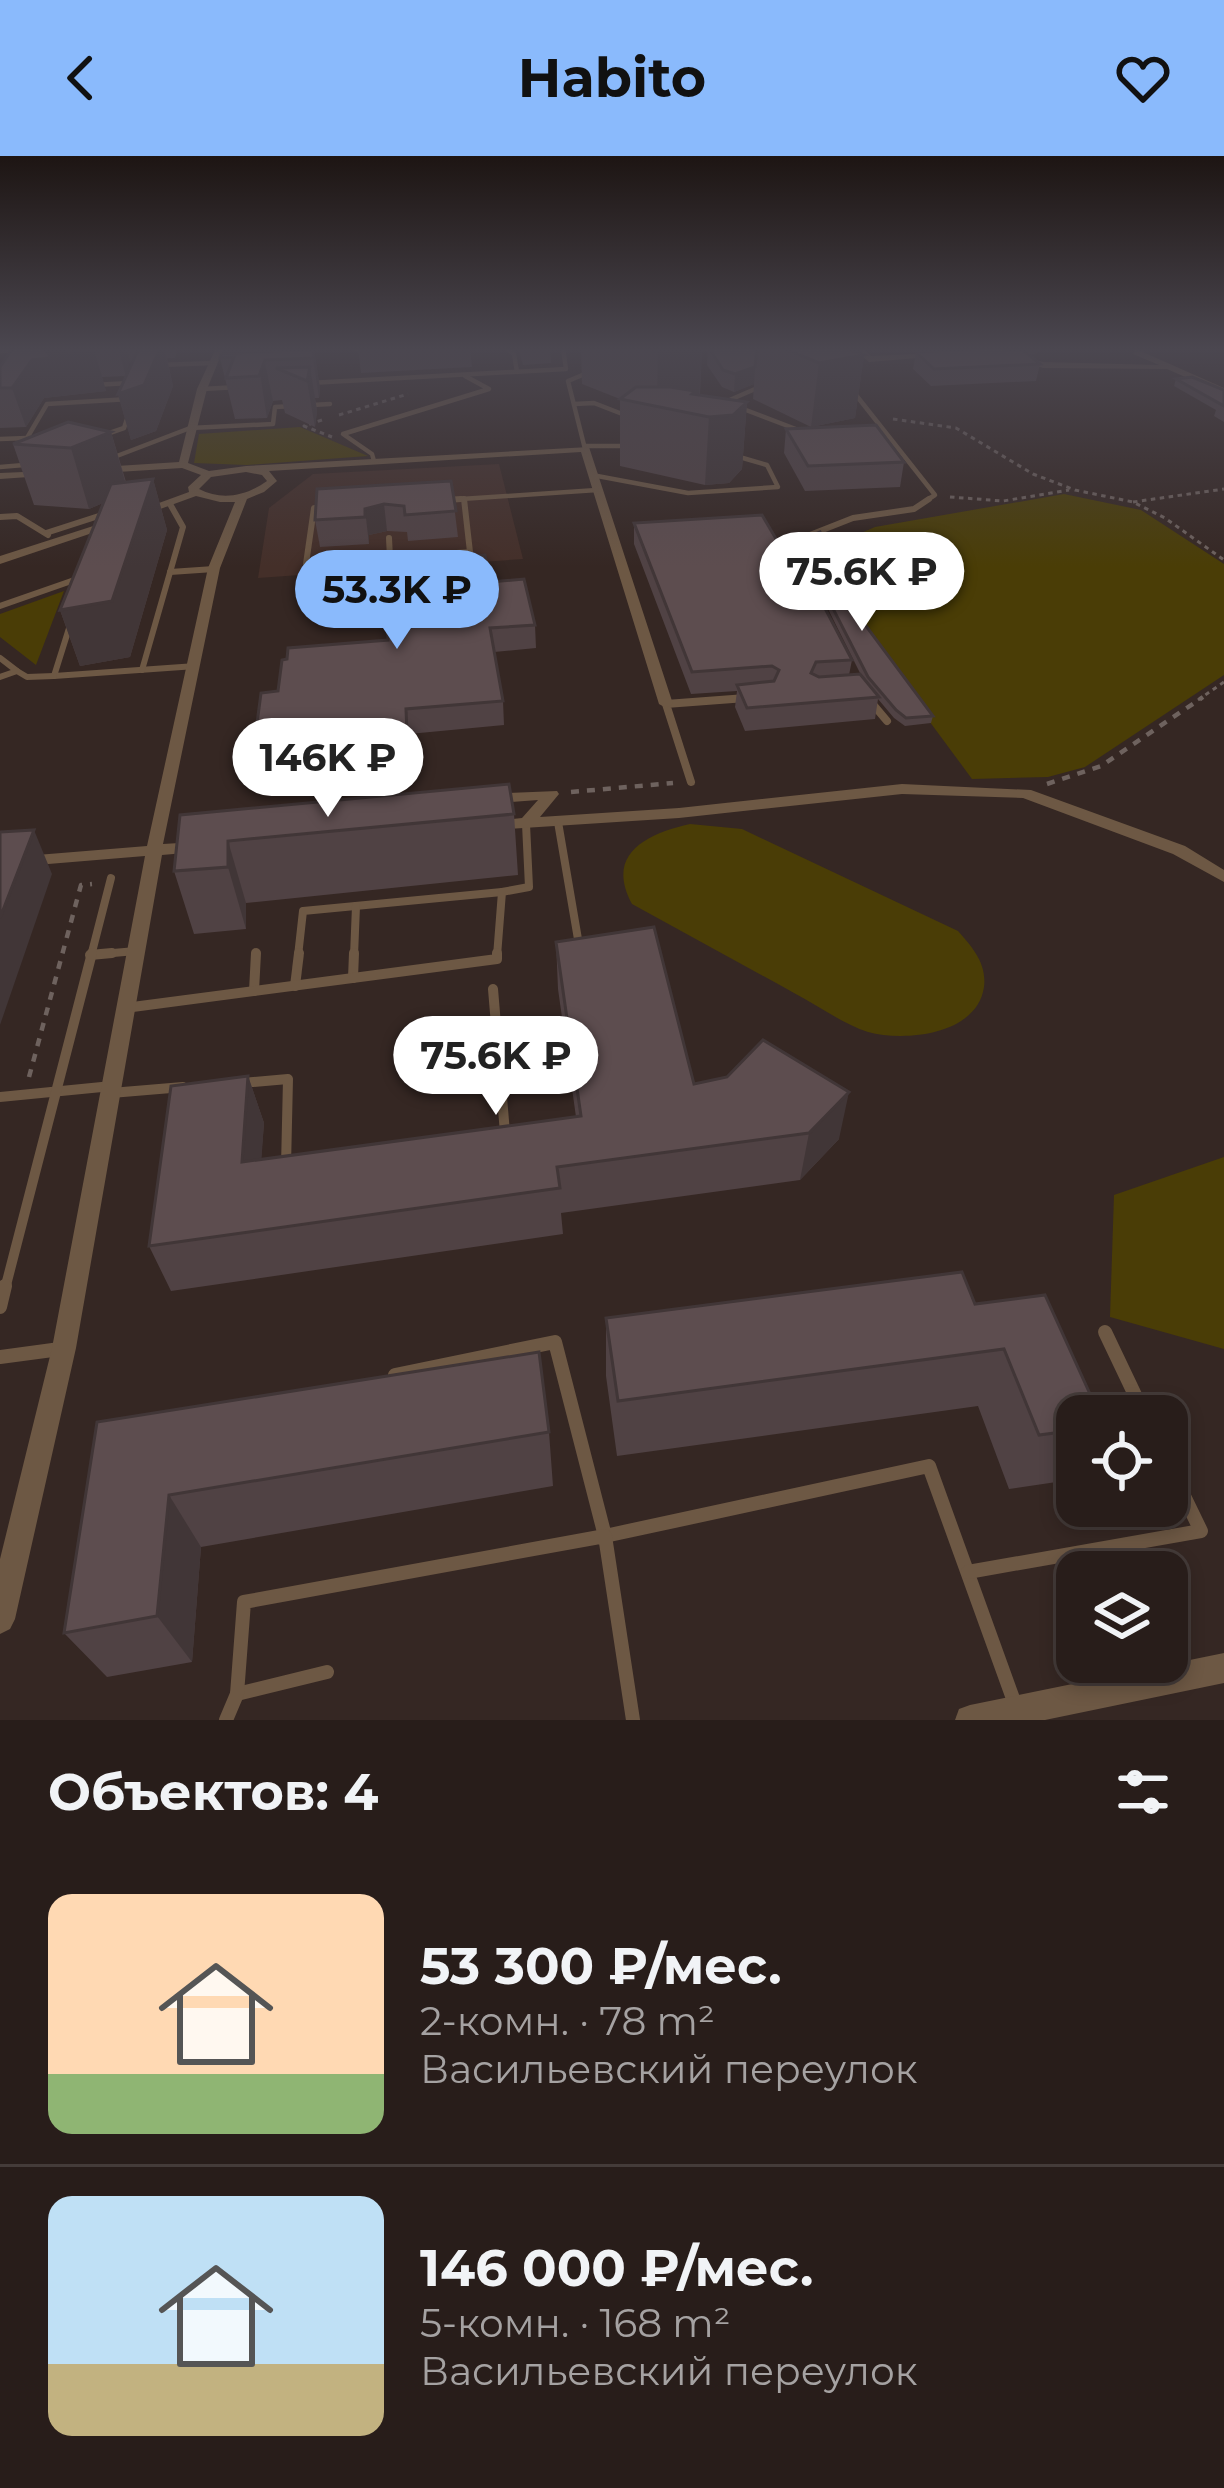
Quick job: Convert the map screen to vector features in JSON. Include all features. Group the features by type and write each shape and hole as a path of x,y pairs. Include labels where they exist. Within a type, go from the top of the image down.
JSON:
{"street":[{"path":"183,465 192,421"},
{"path":"88,471 183,465 208,474 585,448 666,704"},
{"path":"0,560 52,537 90,537 196,494 215,499 242,497 264,490 272,481 265,472 246,469"},
{"path":"0,476 67,472"},
{"path":"196,494 194,484 208,474"},
{"path":"0,1619 64,1348 154,850 168,822 214,569 242,497"},
{"path":"464,827 902,789 1024,793 1179,850 1224,877"},
{"path":"456,801 551,794"},
{"path":"526,824 551,794"},
{"path":"0,863 208,846"},
{"path":"970,1720 1224,1668"}],"lane":[{"path":"27,438 37,421"},
{"path":"92,439 124,428 127,421"},
{"path":"97,460 190,428 273,421"},
{"path":"374,461 372,454 343,434 385,421"},
{"path":"578,421 585,448 645,446"},
{"path":"775,421 809,434"},
{"path":"818,606 787,544 853,518 914,509 935,495 874,421"},
{"path":"0,439 33,442 25,462"},
{"path":"592,475 688,494 779,485 764,463 717,451"},
{"path":"11,460 42,464"},
{"path":"0,466 25,462"},
{"path":"108,470 122,478"},
{"path":"442,500 597,490"},
{"path":"335,507 314,508 306,564 470,553 464,499"},
{"path":"142,670 183,525 170,504"},
{"path":"0,517 17,516 52,537 114,511"},
{"path":"389,538 390,558"},
{"path":"170,572 214,569"},
{"path":"0,605 85,576 79,596"},
{"path":"54,676 73,616"},
{"path":"0,658 27,677 196,666"},
{"path":"0,677 16,670"},
{"path":"860,688 887,721"},
{"path":"691,782 666,704 749,698"},
{"path":"558,822 579,945"},
{"path":"296,986 303,911 529,887 526,824"},
{"path":"0,1307 111,880"},
{"path":"125,1008 496,959 502,892"},
{"path":"353,978 356,906"},
{"path":"90,956 136,951"},
{"path":"254,991 256,952"},
{"path":"494,989 505,1142"},
{"path":"222,1084 288,1079 285,1174 307,1171"},
{"path":"0,1097 56,1090 200,1086"},
{"path":"1105,1332 1135,1395"},
{"path":"367,1381 555,1342 605,1536 633,1720"},
{"path":"0,1357 64,1348"},
{"path":"226,1720 237,1694 244,1602 605,1536 929,1466 1017,1709"},
{"path":"968,1572 1201,1531 1188,1504"},
{"path":"237,1694 327,1672"}],"path":[{"path":"902,421 956,428 1033,474 1075,490 1133,502 1165,518 1224,560"},
{"path":"1133,502 1224,489"},
{"path":"935,495 1003,501 1075,490"},
{"path":"1024,793 1101,766 1224,682"},
{"path":"551,794 691,782"},
{"path":"16,1091 30,1077 80,885 111,880"}],"shaded area":[{"path":"300,427 368,456 247,465 194,463 199,434"},
{"path":"499,464 523,559 258,578 269,508 313,474"},
{"path":"1064,494 1141,510 1224,564 1224,675 1085,767 1048,777 972,779 862,630 824,549 875,527"},
{"path":"64,591 36,665 0,637 0,614"},
{"path":"690,824 742,829 958,931 981,963 984,987 979,1003 968,1016 937,1031 901,1036 868,1032 632,904 623,872 634,849"},
{"path":"1224,1157 1224,1349 1110,1317 1114,1195"}],"building":[{"path":"68,422 111,432 71,448 13,444"},
{"path":"876,425 904,462 808,466 786,429"},
{"path":"153,479 112,601 60,610 111,484"},
{"path":"451,481 456,511 405,515 404,506 384,504 365,509 365,517 315,520 317,489"},
{"path":"762,515 805,588 805,570 852,660 816,662 811,673 819,677 860,674 879,697 747,708 737,685 774,681 779,670 772,666 692,672 634,523"},
{"path":"820,532 863,622 933,716 906,718 868,677 804,552 804,539"},
{"path":"485,555 490,582 524,579 535,625 490,628 503,701 406,709 407,733 254,746 261,693 278,691 288,648 388,640 385,582 300,588 302,568"},
{"path":"509,784 514,814 228,841 228,867 174,871 180,815"},
{"path":"34,830 0,918 0,832"},
{"path":"654,927 694,1084 727,1077 763,1040 849,1092 809,1133 557,1167 560,1188 149,1246 171,1086 248,1076 242,1162 581,1116 556,942"},
{"path":"962,1272 975,1304 1045,1295 1090,1395 1056,1395 1056,1433 1039,1435 1004,1349 618,1401 606,1318"},
{"path":"539,1352 549,1432 169,1495 157,1616 64,1633 97,1422"}]}
